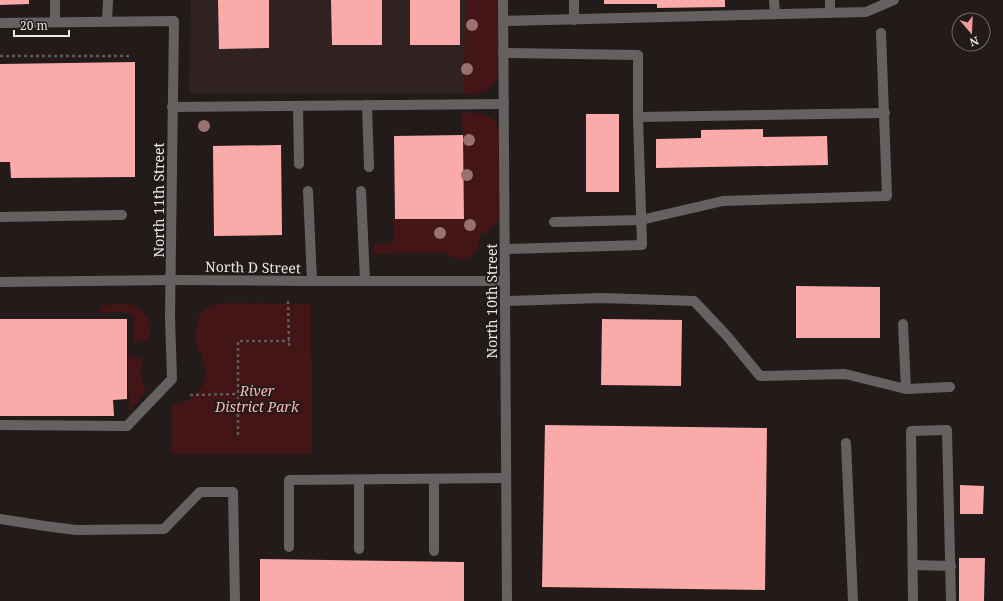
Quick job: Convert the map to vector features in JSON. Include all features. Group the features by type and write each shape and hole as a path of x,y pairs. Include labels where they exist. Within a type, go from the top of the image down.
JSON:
{"street":[{"path":"55,0 55,22"},
{"path":"0,23 107,22 108,0"},
{"name":"North 10th Street","path":"503,0 507,601"},
{"path":"574,0 574,20"},
{"path":"774,0 775,14"},
{"path":"830,0 830,13"},
{"path":"503,22 866,12 894,0"},
{"name":"North 11th Street","path":"0,425 127,426 172,379 170,317 174,21 107,22"},
{"path":"554,222 641,220 723,201 887,196 881,33"},
{"path":"503,53 638,55 638,117 642,245 505,249"},
{"path":"172,107 504,104"},
{"path":"367,105 369,167"},
{"path":"298,106 299,164"},
{"path":"638,117 885,113"},
{"path":"361,190 364,281"},
{"path":"308,191 312,281"},
{"path":"0,217 122,215"},
{"name":"North D Street","path":"0,282 171,280 505,281"},
{"path":"505,301 602,298 694,301 727,336 760,376 844,374 906,389 950,387"},
{"path":"903,324 906,389"},
{"path":"913,601 911,431 947,430 951,601"},
{"path":"846,443 853,601"},
{"path":"289,548 289,480 506,478"},
{"path":"434,479 434,551"},
{"path":"359,480 359,550"},
{"path":"0,519 76,530 164,529 200,492 233,492 235,601"},
{"path":"913,565 951,566"}],"path":[{"path":"0,56 129,56"},
{"path":"288,301 289,347"},
{"path":"238,435 238,341 289,341"},
{"path":"190,395 238,394"}],"shaded area":[{"path":"191,0 470,0 471,93 189,93"}],"green space":[{"path":"465,0 498,0 498,74 490,89 476,94 464,94"},
{"path":"461,112 478,113 489,117 493,120 499,130 499,220 487,233 480,233 477,250 472,256 463,259 457,259 443,252 374,254 374,244 393,244 393,219 464,219 463,135"},
{"name":"River District Park","path":"222,303 311,304 312,454 172,454 172,404 183,402 191,398 201,389 205,380 205,371 201,354 195,341 198,320 206,309"},
{"path":"130,304 145,314 150,328 149,341 134,341 134,318 130,313 100,313 100,305"},
{"path":"128,355 143,359 141,363 141,375 146,391 129,412"}],"building":[{"path":"0,0 29,0 29,4 0,5"},
{"path":"218,0 269,0 269,48 219,49"},
{"path":"331,0 382,0 382,45 332,45"},
{"path":"410,0 460,0 460,45 410,45"},
{"path":"604,0 725,0 725,7 657,8 657,4 604,4"},
{"path":"135,62 135,177 11,178 10,162 0,162 0,64"},
{"path":"586,114 619,114 619,192 586,192"},
{"path":"763,129 763,137 827,136 828,165 656,168 656,139 701,138 701,130"},
{"path":"463,135 464,219 395,219 394,136"},
{"path":"281,145 282,235 214,236 213,146"},
{"path":"796,286 880,287 880,338 796,338"},
{"path":"0,319 127,319 127,399 113,400 114,416 0,416"},
{"path":"602,319 682,320 681,386 601,385"},
{"path":"545,425 767,428 765,590 542,587"},
{"path":"960,485 984,486 983,514 960,514"},
{"path":"959,558 985,558 984,601 959,601"},
{"path":"260,559 464,562 464,601 260,601"}]}
